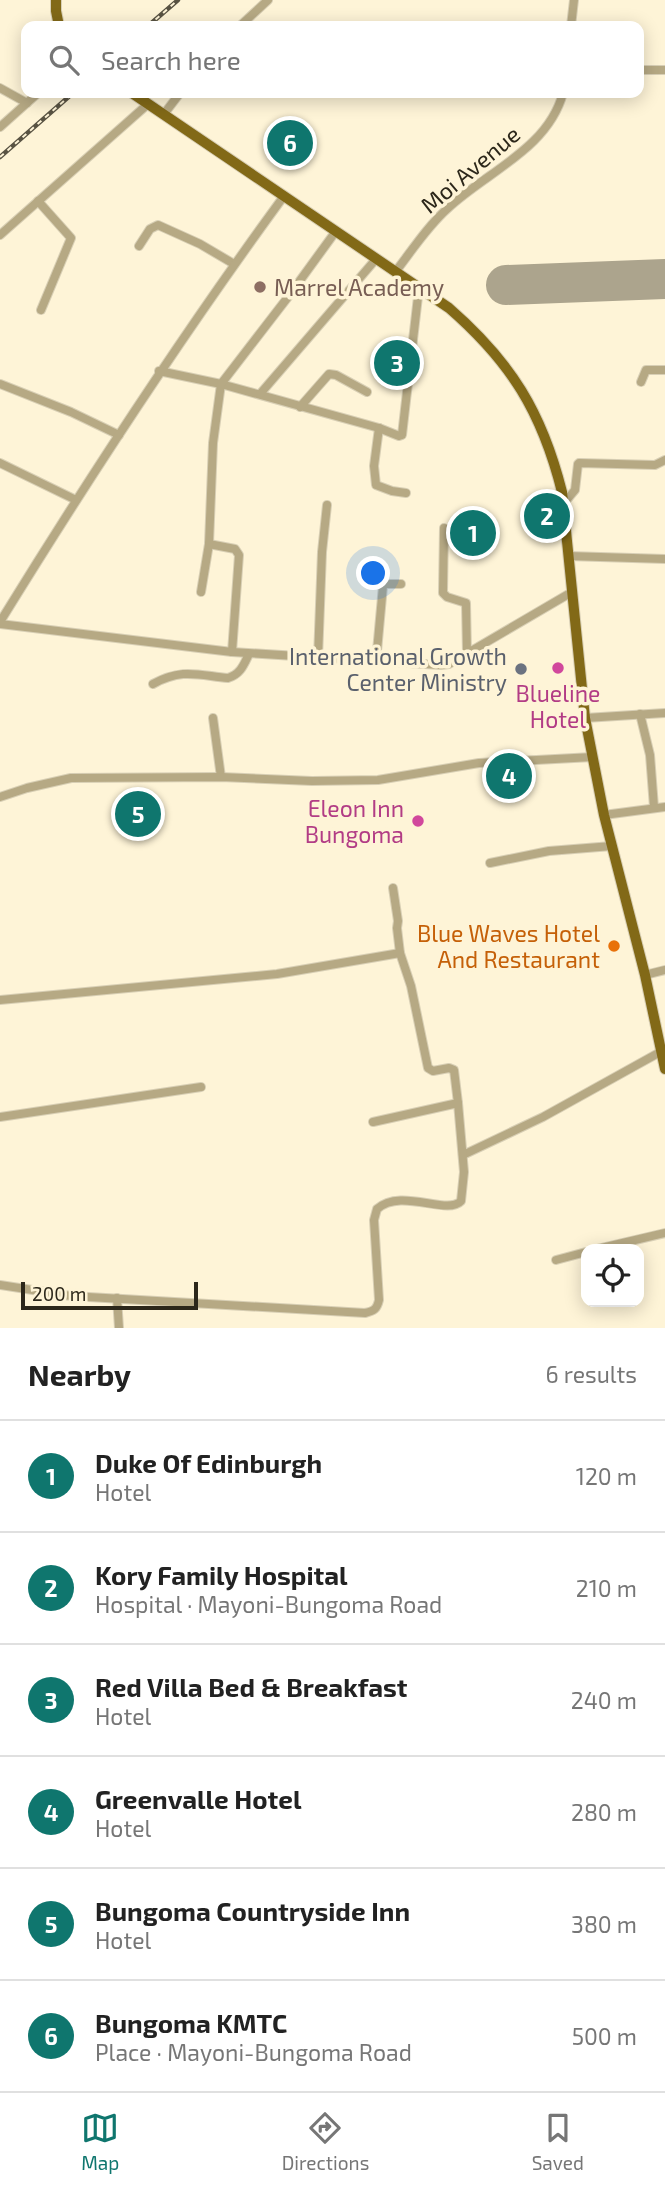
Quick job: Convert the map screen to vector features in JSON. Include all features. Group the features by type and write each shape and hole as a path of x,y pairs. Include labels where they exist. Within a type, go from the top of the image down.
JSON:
{"main road":[{"path":"56,0 58,21"},
{"path":"139,98 449,308 473,329 510,372 541,426 553,456 564,503 585,718 604,815 645,975 665,1069"}],"street":[{"path":"245,21 268,0"},
{"path":"572,21 574,0"},
{"path":"644,70 665,70"},
{"path":"0,88 27,103"},
{"path":"0,127 32,98"},
{"path":"164,114 176,98"},
{"name":"Moi Avenue","path":"396,271 430,224 535,140 556,111 561,98"},
{"path":"0,234 148,104"},
{"path":"284,196 159,371 0,623 249,654 446,665 572,592"},
{"path":"38,201 71,238 41,310"},
{"path":"139,246 150,229 158,225 200,244 234,264"},
{"path":"201,592 209,544 213,443 221,384 336,231"},
{"path":"260,394 376,259"},
{"path":"159,371 260,394 399,436 403,432 419,288"},
{"path":"641,382 646,370 665,370"},
{"path":"300,407 329,374 367,392"},
{"path":"0,384 71,412 119,435"},
{"path":"379,428 374,466 376,485 406,493"},
{"path":"564,503 575,490 579,463 655,466 665,460"},
{"path":"0,463 76,500"},
{"path":"318,658 322,552 327,505"},
{"path":"444,528 443,595 466,603 467,654"},
{"path":"209,544 235,549 239,555 232,652"},
{"path":"568,556 665,559"},
{"path":"376,662 383,586 401,584"},
{"path":"153,684 167,676 189,672 228,678 239,673 249,654"},
{"path":"585,718 665,713"},
{"path":"640,714 650,755 654,807"},
{"path":"212,718 221,777"},
{"path":"0,797 71,778 378,780 479,763 593,757"},
{"path":"604,815 665,807"},
{"path":"490,863 549,851 612,846"},
{"path":"0,1285 71,1296 353,1312 373,1312 378,1307 374,1213 380,1205 398,1200 457,1205 463,1197 464,1155 454,1070 449,1068 433,1071 428,1068 411,986 400,953 393,888"},
{"path":"0,1000 277,974 400,953"},
{"path":"645,975 665,970"},
{"path":"464,1155 543,1117 663,1052"},
{"path":"0,1117 201,1087"},
{"path":"373,1122 458,1103"},
{"path":"618,1244 665,1233"},
{"path":"556,1260 581,1253"},
{"path":"117,1298 119,1328"}],"runway":[{"path":"506,285 665,279"}],"railway":[{"path":"154,21 178,0"},
{"path":"0,157 67,98"}],"place":[{"name":"Bungoma KMTC","path":"290,143"},
{"name":"Marrel Academy","path":"260,287"},
{"name":"Red Villa Bed & Breakfast","path":"397,363"},
{"name":"Kory Family Hospital","path":"547,516"},
{"name":"Duke Of Edinburgh","path":"473,533"},
{"name":"Blueline Hotel","path":"558,668"},
{"name":"International Growth Center Ministry","path":"521,669"},
{"name":"Greenvalle Hotel","path":"509,776"},
{"name":"Bungoma Countryside Inn","path":"138,814"},
{"name":"Eleon Inn Bungoma","path":"418,821"},
{"name":"Blue Waves Hotel And Restaurant","path":"614,946"}]}
